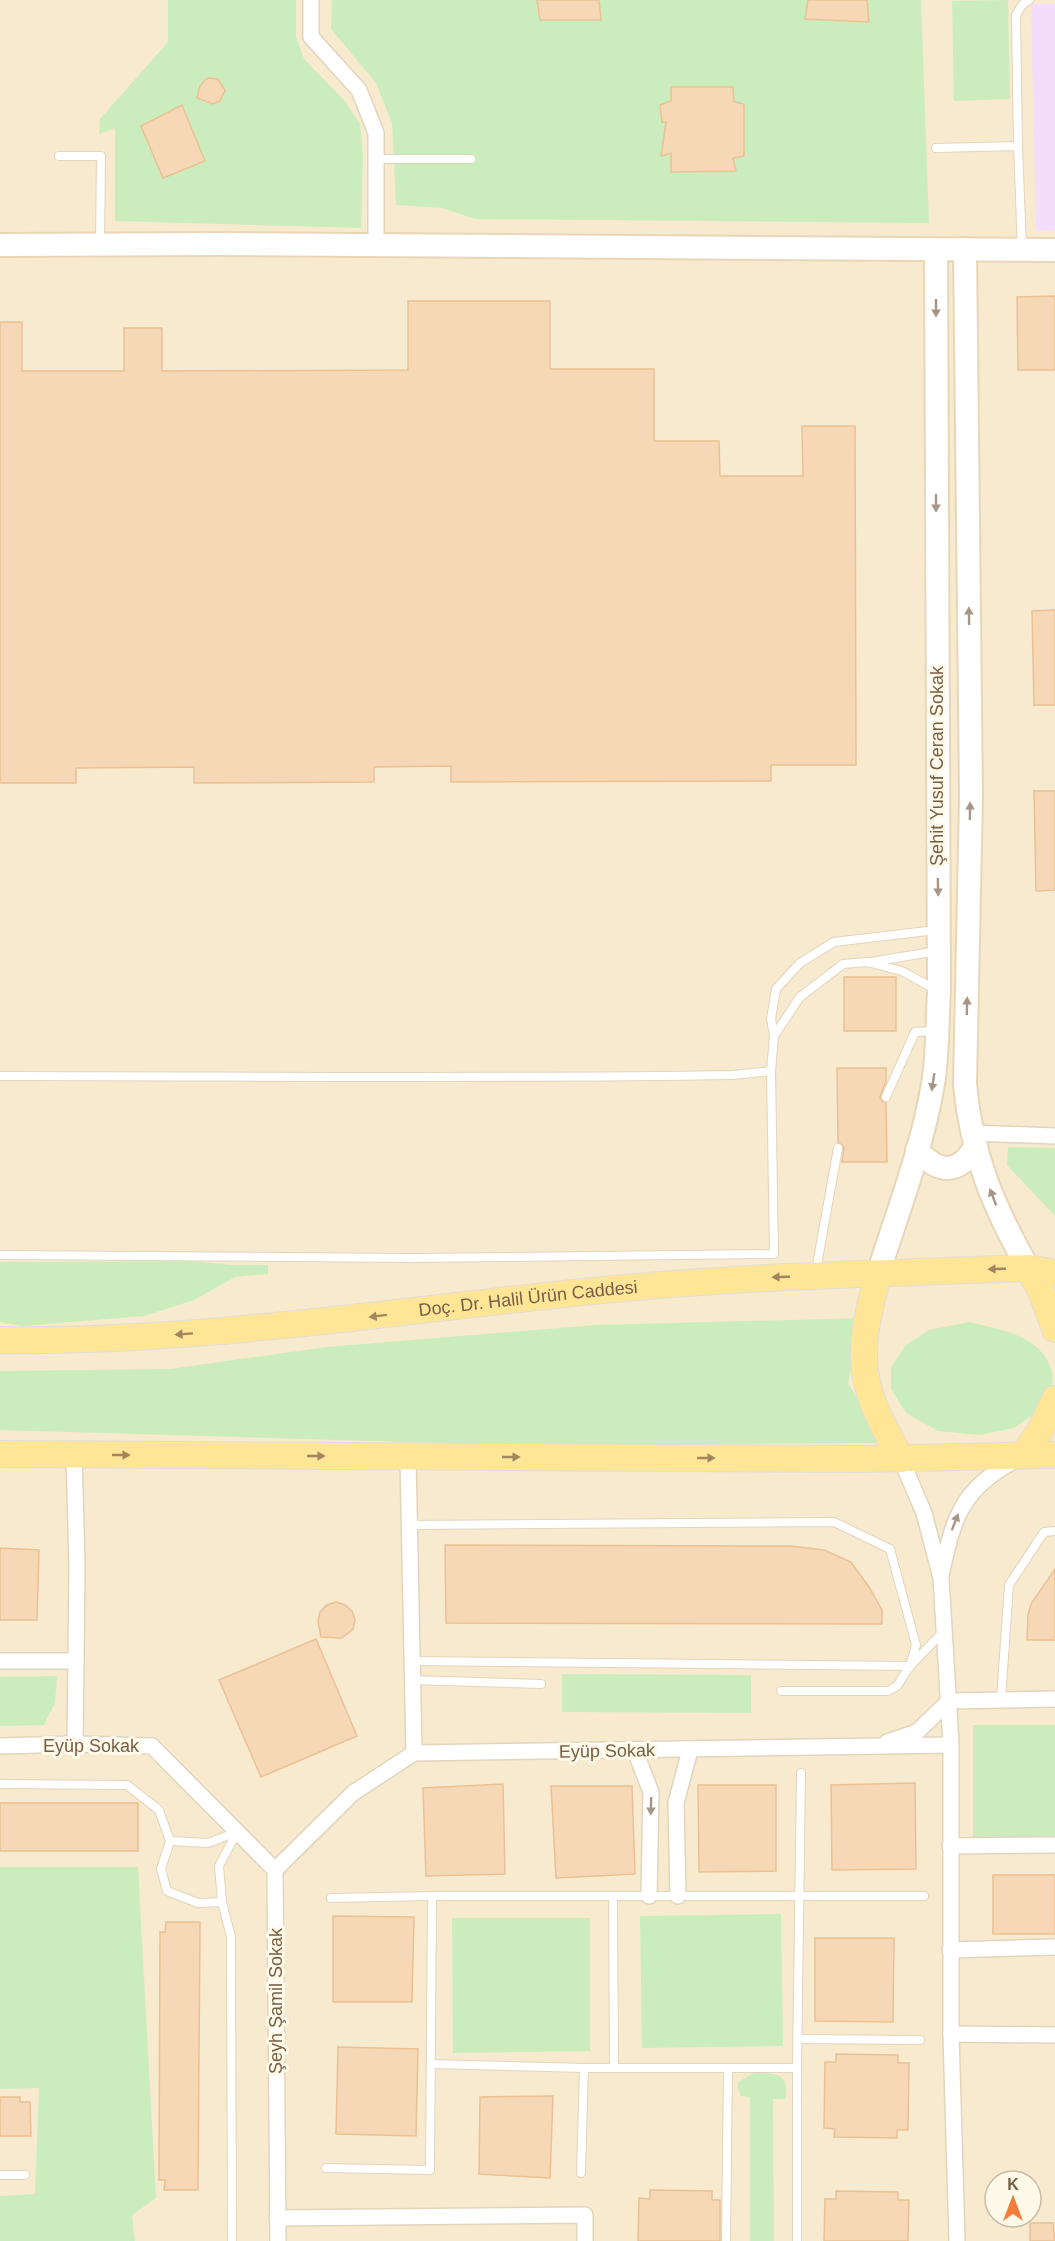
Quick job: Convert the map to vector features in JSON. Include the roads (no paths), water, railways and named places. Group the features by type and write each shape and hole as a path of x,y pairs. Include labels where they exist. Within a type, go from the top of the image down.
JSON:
{"main road":[{"name":"Doç. Dr. Halil Ürün Caddesi","path":"3,1339 160,1336 270,1328 611,1289 750,1278 1028,1268 1055,1273"},
{"path":"1028,1268 1048,1307 1055,1329"},
{"path":"878,1274 865,1335 864,1362 868,1387 878,1413 902,1459"},
{"path":"1024,1454 1040,1431 1055,1399"},
{"path":"0,1454 902,1459 1024,1454 1055,1455"}],"street":[{"path":"311,0 311,37 359,90 376,133 376,246"},
{"path":"0,245 1055,250"},
{"name":"Şehit Yusuf Ceran Sokak","path":"878,1274 917,1150 933,1083 937,1031 939,940 936,249"},
{"name":"Şehit Yusuf Ceran Sokak","path":"965,249 970,784 965,1084 973,1140 998,1210 1028,1268"},
{"path":"917,1150 935,1166 948,1169 960,1166 969,1157 973,1140 1055,1136"},
{"path":"74,1454 77,1566 75,1744"},
{"path":"941,1578 950,1535 957,1515 968,1496 982,1481 1024,1454"},
{"path":"275,1870 353,1793 414,1753 408,1457"},
{"path":"902,1459 924,1513 941,1578 951,1745 951,2034 957,2241"},
{"path":"0,1661 76,1661"},
{"path":"873,1747 917,1732 948,1701 1055,1699"},
{"name":"Eyüp Sokak","path":"0,1746 75,1744 152,1746 275,1870"},
{"name":"Eyüp Sokak","path":"414,1753 951,1745"},
{"path":"678,1896 676,1803 690,1750"},
{"path":"635,1751 651,1792 649,1896"},
{"path":"950,1846 1055,1845"},
{"name":"Şeyh Şamil Sokak","path":"275,1870 278,2241"},
{"path":"950,1950 1055,1947"},
{"path":"951,2034 1055,2034"},
{"path":"277,2218 585,2215 585,2241"}],"lane":[{"path":"1022,250 1016,15 1022,5 1029,0"},
{"path":"936,148 1018,146"},
{"path":"59,156 101,156 100,245"},
{"path":"376,159 471,159"},
{"path":"774,1036 800,997 843,964 867,962 939,940"},
{"path":"0,1255 411,1258 774,1254 771,1071 774,1036 771,1019 776,989 800,963 834,942 939,940"},
{"path":"867,962 902,971 939,992"},
{"path":"886,1097 915,1032 937,1031"},
{"path":"0,1076 413,1078 709,1075 771,1071"},
{"path":"816,1276 838,1148"},
{"path":"410,1525 834,1522 890,1549 916,1645 910,1666"},
{"path":"1000,1699 1009,1585 1044,1532 1055,1531"},
{"path":"781,1690 888,1690 897,1686 910,1666 944,1631"},
{"path":"411,1661 910,1666"},
{"path":"411,1680 541,1684"},
{"path":"797,2241 798,1896 801,1773"},
{"path":"0,1784 127,1785 159,1810 170,1841 161,1869 167,1891 198,1903 222,1902"},
{"path":"170,1841 208,1843 237,1832"},
{"path":"232,2241 231,1937 222,1902 219,1866 237,1832"},
{"path":"326,2168 430,2170 432,1896"},
{"path":"613,1896 614,2068"},
{"path":"331,1898 924,1896"},
{"path":"797,2039 920,2040"},
{"path":"431,2064 584,2068 797,2068"},
{"path":"581,2173 584,2068"},
{"path":"726,2241 728,2068"},
{"path":"0,2175 25,2175"}]}
